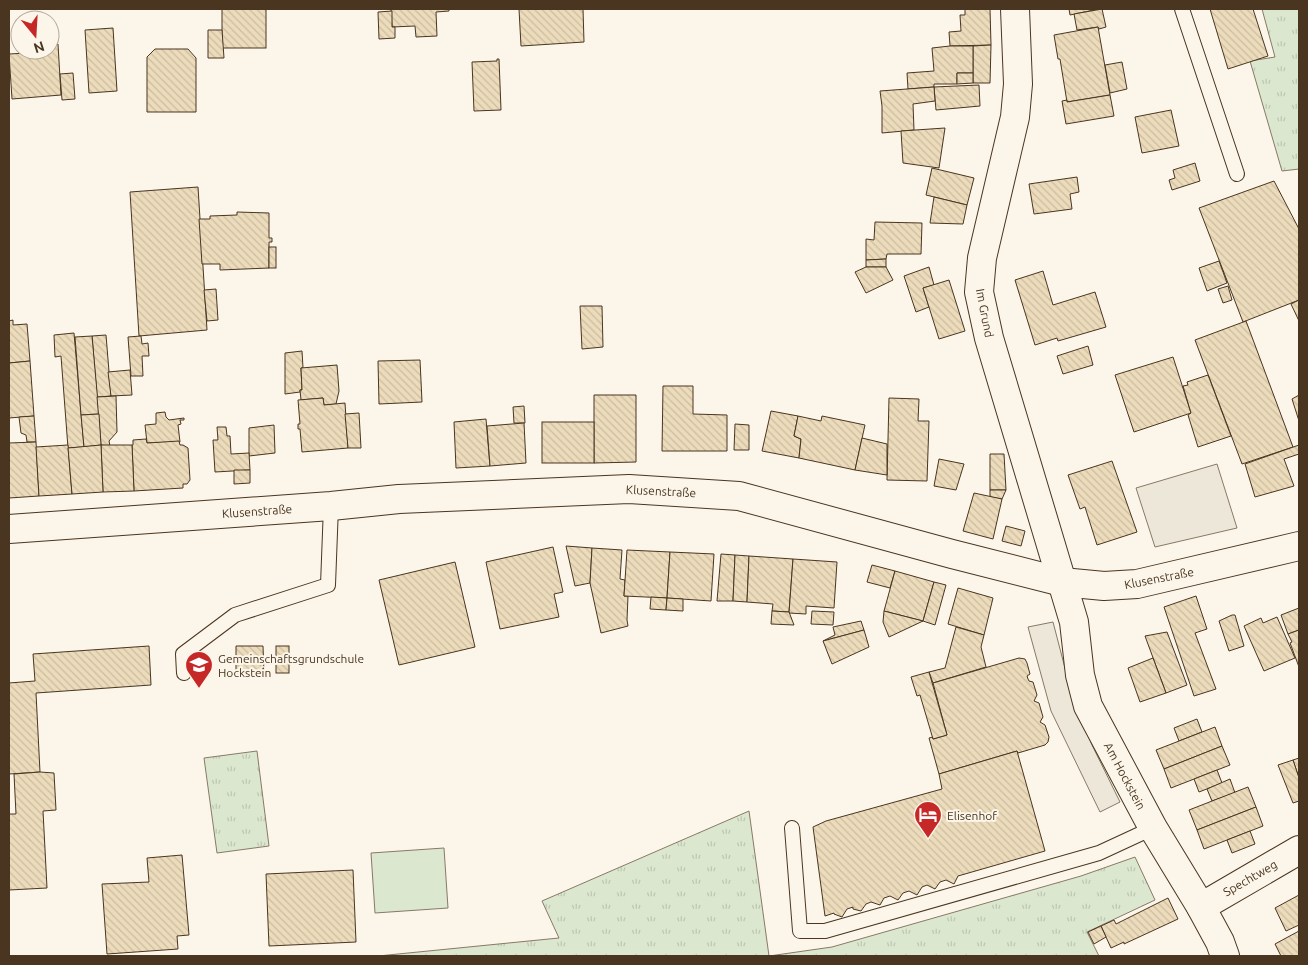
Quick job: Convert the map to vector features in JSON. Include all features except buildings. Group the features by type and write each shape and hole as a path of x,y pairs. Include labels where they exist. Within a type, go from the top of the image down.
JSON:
{"street":[{"name":"Im Grund","path":"1015,9 1018,84 1015,117 982,258 979,292 989,338 1062,582"},
{"name":"Klusenstraße","path":"9,529 331,506 399,499 629,489 739,496 1062,582 1104,586 1137,584 1299,546"},
{"name":"Am Hockstein","path":"1062,582 1074,622 1080,675 1088,706 1153,828 1201,907 1220,942 1225,956"},
{"name":"Spechtweg","path":"1201,907 1299,850"}],"lane":[{"path":"1182,9 1237,174"},
{"path":"184,673 183,654 235,615 328,585 331,506"},
{"path":"792,828 800,931 825,931 1099,853 1153,828"}],"green space":[{"path":"1262,9 1299,9 1299,169 1282,171 1250,61 1275,57"},
{"path":"257,751 269,846 217,853 204,758"},
{"path":"749,811 769,956 378,956 559,938 542,901"},
{"path":"444,848 448,908 375,913 371,853"},
{"path":"1135,857 1155,900 1087,932 1099,956 769,956 832,947 1081,876"}],"shaded area":[{"path":"1217,464 1237,528 1155,547 1136,488"},
{"path":"1053,622 1073,699 1092,745 1120,802 1100,812 1051,711 1028,627"}],"place":[{"name":"Gemeinschaftsgrundschule Hockstein","path":"199,689"},
{"name":"Elisenhof","path":"928,839"}]}
